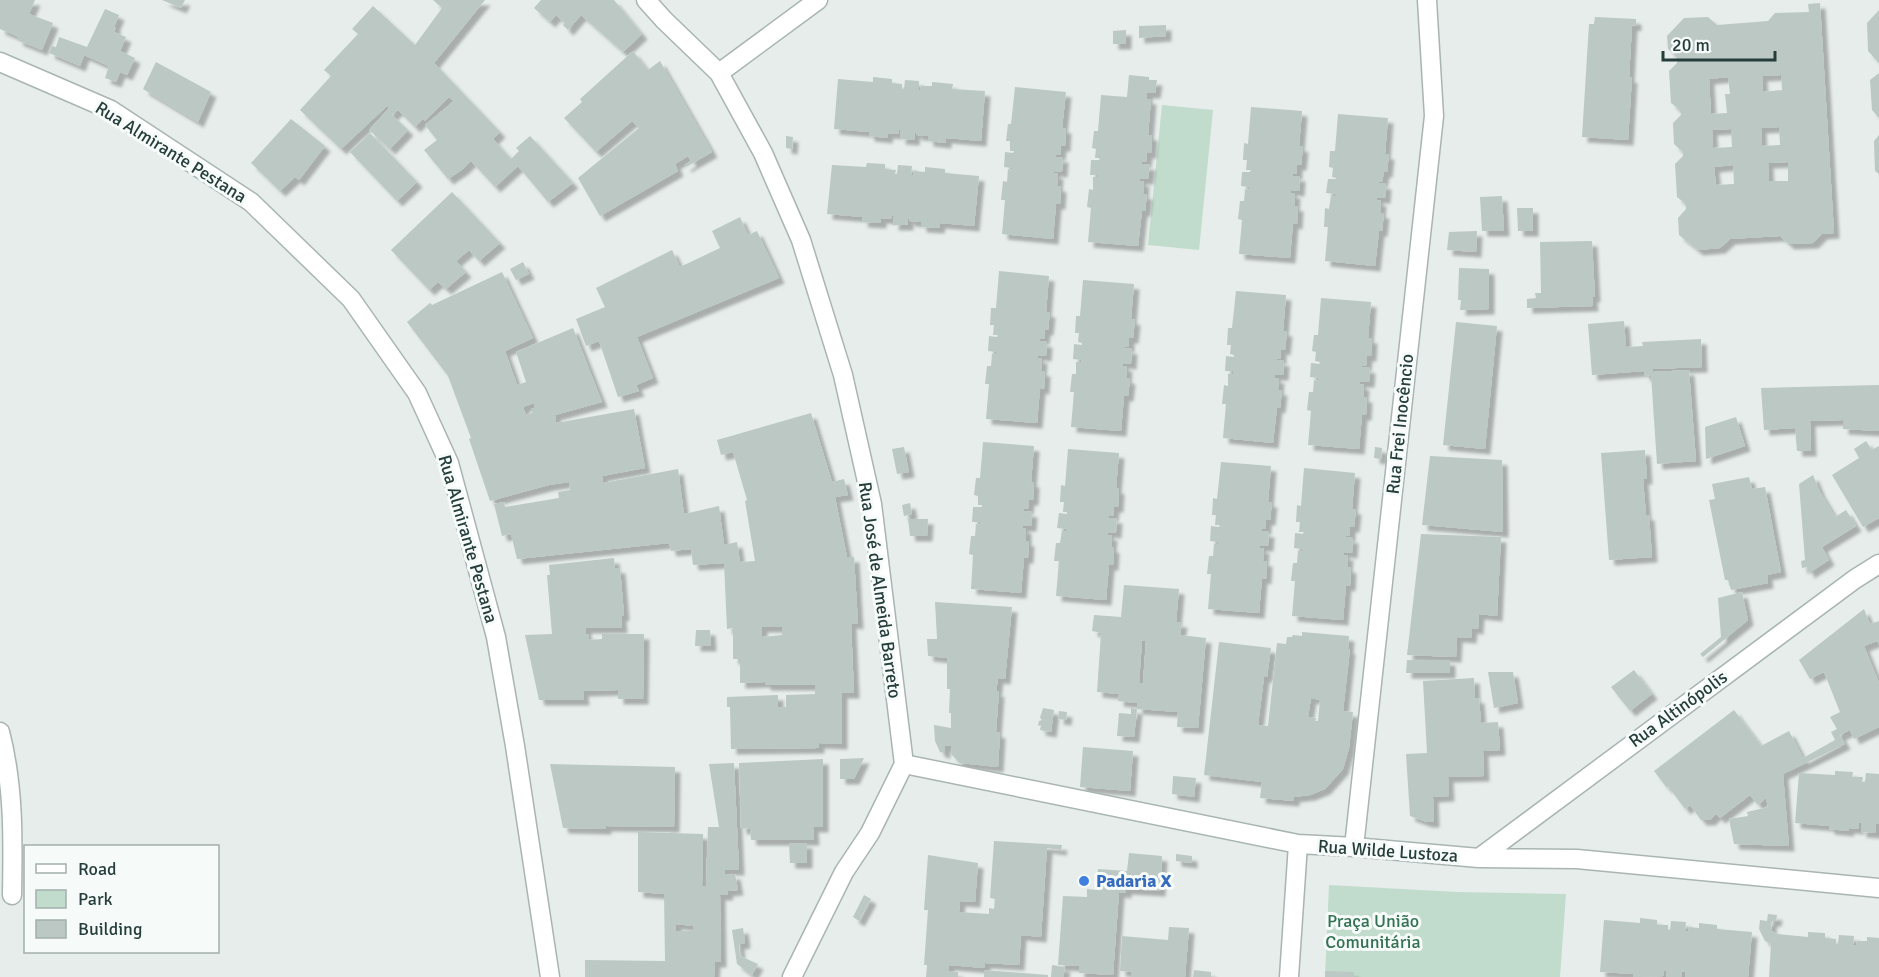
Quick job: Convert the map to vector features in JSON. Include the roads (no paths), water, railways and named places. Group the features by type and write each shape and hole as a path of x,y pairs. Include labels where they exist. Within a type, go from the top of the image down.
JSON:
{"street":[{"name":"Rua José de Almeida Barreto","path":"646,0 664,21 718,73 763,153 801,240 843,375 872,504 904,764"},
{"path":"718,73 818,0"},
{"name":"Rua Frei Inocêncio","path":"1354,847 1434,116 1427,0"},
{"name":"Rua Almirante Pestana","path":"0,62 111,110 251,202 351,299 417,393 449,463 496,637 517,757 550,977"},
{"name":"Rua Altinópolis","path":"1479,858 1855,579 1879,564"},
{"path":"0,732 6,756 13,817 12,895"},
{"path":"792,977 844,872 870,833 904,764"},
{"name":"Rua Wilde Lustoza","path":"904,764 1298,844 1479,858 1577,859 1879,888"},
{"path":"1289,977 1298,844"}],"place":[{"name":"Padaria X","path":"1084,881"}],"park label":[{"name":"Praça União Comunitária","path":"1373,931"}]}
